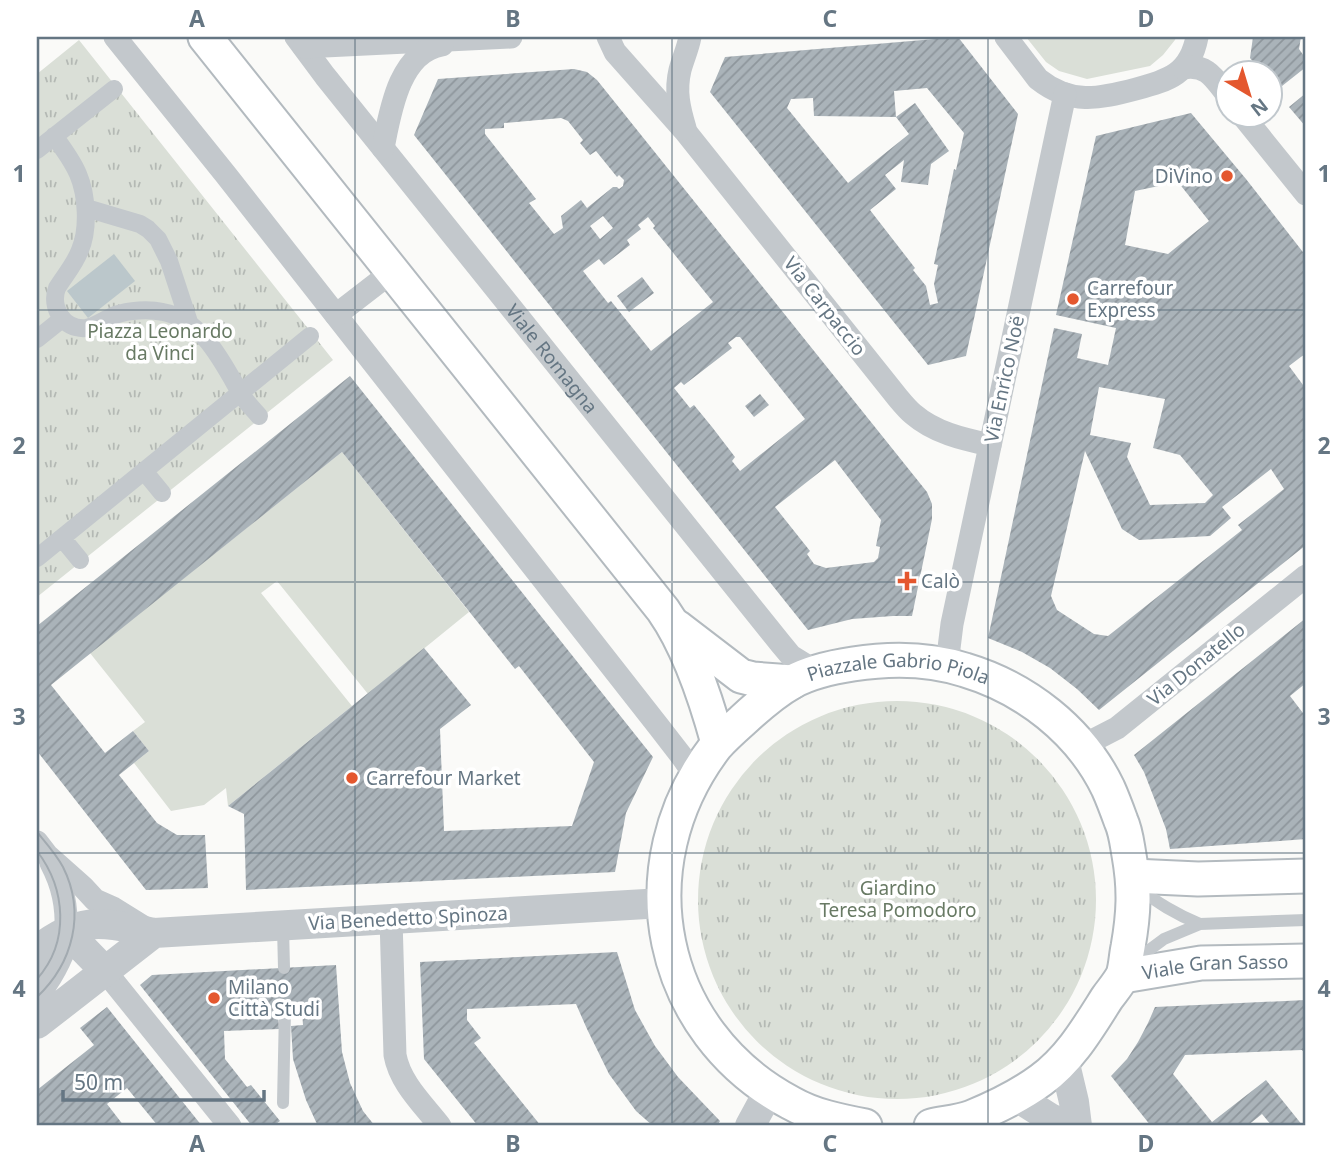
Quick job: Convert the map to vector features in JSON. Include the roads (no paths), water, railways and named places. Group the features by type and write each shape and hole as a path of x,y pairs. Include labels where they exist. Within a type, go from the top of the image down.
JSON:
{"main road":[{"path":"205,37 673,624 741,676 753,680 805,677"},
{"path":"673,624 703,692 718,743"},
{"name":"Piazzale Gabrio Piola","path":"865,1126 825,1122 769,1091 734,1063 705,1029 683,990 669,947 663,903 665,867 672,831 696,777 718,743 756,708 805,677 880,660 914,660 947,664 986,676 1022,694 1054,718 1082,746 1107,786 1121,819 1133,880 1133,906 1123,972 1088,1031 1064,1060 1041,1081 970,1118 931,1126"},
{"path":"1133,880 1306,876"},
{"name":"Viale Gran Sasso","path":"1123,972 1201,963 1306,961"}],"street":[{"path":"300,42 511,37"},
{"name":"Via Carpaccio","path":"608,37 615,52 685,131 889,388 913,414 956,437 990,446"},
{"name":"Via Carpaccio","path":"685,131 677,90 690,37"},
{"path":"1006,37 1038,79 1065,94 1081,98 1109,96 1174,76 1192,54 1196,37"},
{"path":"383,148 397,89 418,56 437,46 477,39"},
{"path":"127,42 696,777"},
{"name":"Viale Romagna","path":"300,42 791,656 805,677"},
{"path":"1183,68 1206,70 1214,80"},
{"path":"37,150 114,89"},
{"name":"Via Enrico Noë","path":"947,664 953,624 1065,94"},
{"path":"1254,130 1306,194"},
{"path":"54,136 70,158 79,177 86,208 86,231 81,249 55,295 57,311 62,319 71,325 84,328 115,315 148,311 164,312 189,321"},
{"path":"86,208 140,224 158,239 169,261 189,321 228,370 240,393 259,416"},
{"path":"336,315 393,271"},
{"path":"37,339 62,319"},
{"path":"37,558 310,337"},
{"path":"144,471 162,494"},
{"path":"62,538 80,559"},
{"name":"Via Donatello","path":"1082,746 1117,727 1306,576"},
{"path":"37,991 53,968 66,931 64,894 59,877 42,849"},
{"path":"42,849 94,900 113,908 154,933"},
{"name":"Via Benedetto Spinoza","path":"154,933 663,903"},
{"path":"391,919 397,1066 403,1078 440,1126"},
{"path":"37,950 66,931 85,925 102,924 154,933"},
{"path":"66,931 105,971 230,1126"},
{"path":"37,1024 154,933"},
{"path":"1064,1060 1077,1126"},
{"path":"750,1126 769,1091"},
{"path":"1015,1096 1050,1118 1069,1126"}],"lane":[{"name":"Viale Gran Sasso","path":"1133,880 1164,908 1200,924"},
{"name":"Viale Gran Sasso","path":"1123,972 1164,939 1200,924 1306,920"},
{"path":"282,926 284,968"},
{"path":"283,1103 285,1011"}],"tram line":[{"path":"37,832 63,867 74,902 72,936 67,953 49,984 37,997"},
{"path":"37,851 54,882 60,915 55,949 37,979"}],"place":[{"name":"DiVino","path":"1227,176"},
{"name":"Carrefour Express","path":"1073,299"},
{"name":"Calò","path":"907,581"},
{"name":"Carrefour Market","path":"352,778"},
{"name":"Milano Città Studi","path":"214,998"}],"park label":[{"name":"Piazza Leonardo da Vinci","path":"160,342"},
{"name":"Giardino Teresa Pomodoro","path":"898,899"}]}
